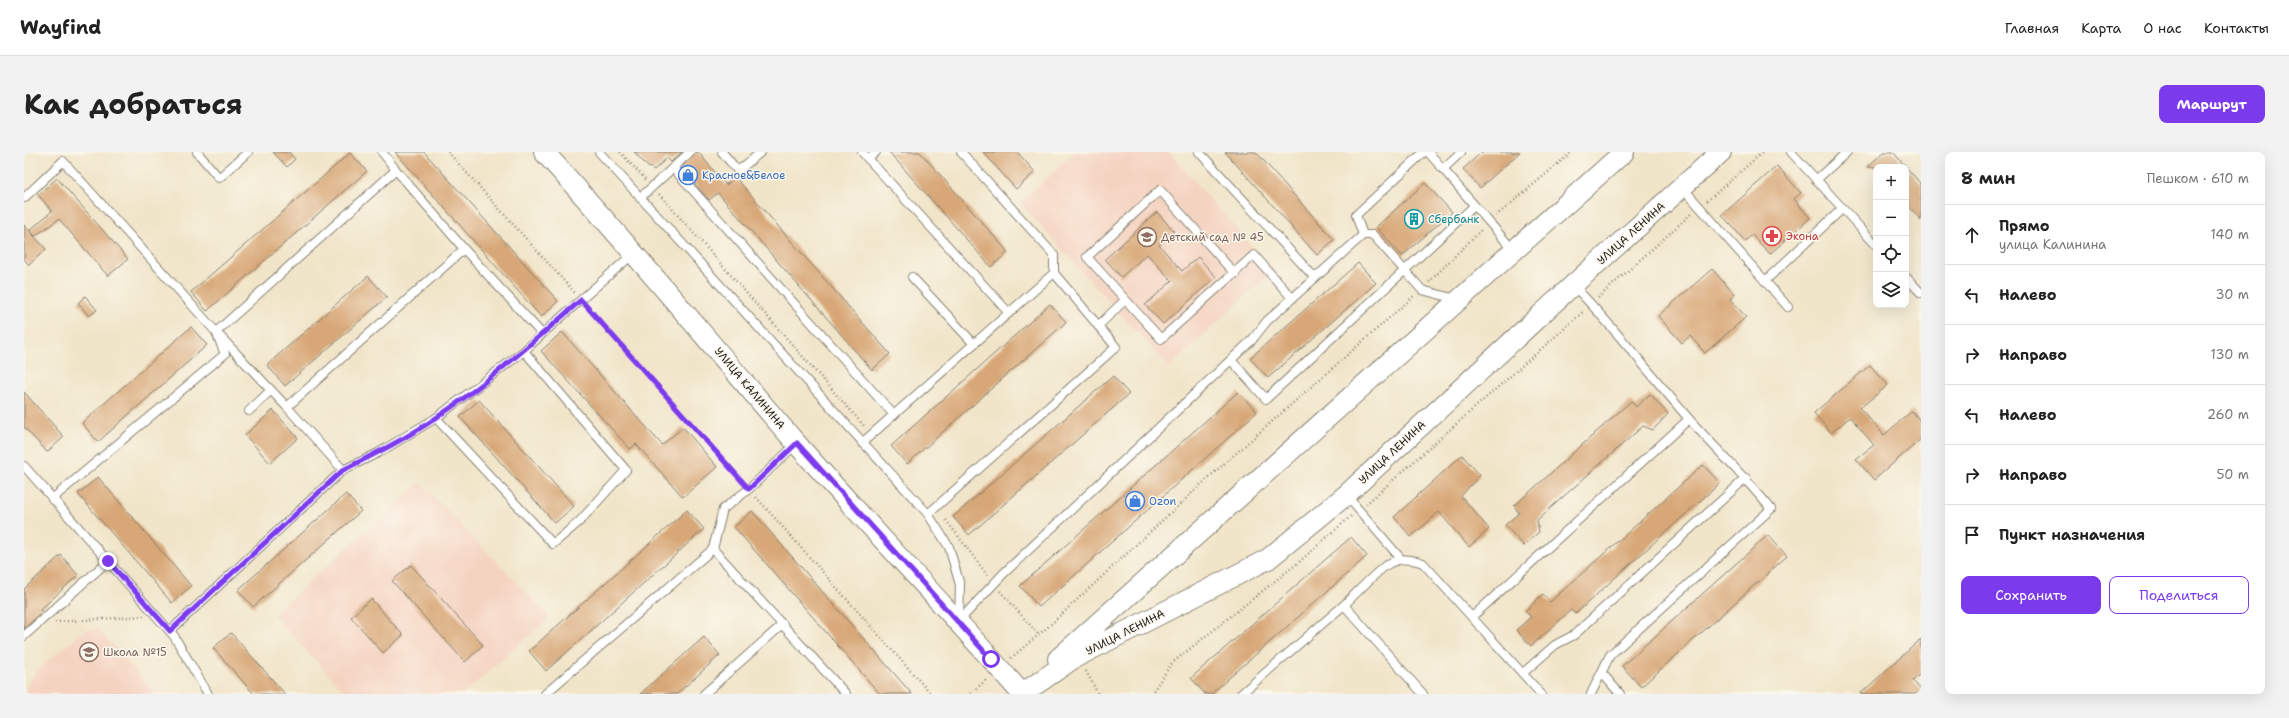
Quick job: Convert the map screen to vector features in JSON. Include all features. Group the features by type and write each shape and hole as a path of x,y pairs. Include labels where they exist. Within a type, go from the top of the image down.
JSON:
{"street":[{"name":"УЛИЦА КАЛИНИНА","path":"544,152 635,252 797,443 959,621 1022,694"},
{"name":"УЛИЦА ЛЕНИНА","path":"1022,694 1089,630 1515,251 1624,152"},
{"name":"УЛИЦА ЛЕНИНА","path":"1022,694 1074,658 1268,559 1346,495 1573,285 1721,152"}],"lane":[{"path":"197,152 219,178 248,152"},
{"path":"382,152 464,249 542,334"},
{"path":"599,152 928,514 949,547 960,585 959,621"},
{"path":"640,198 690,152"},
{"path":"722,152 738,171 761,152"},
{"path":"862,152 1009,313"},
{"path":"868,159 876,152"},
{"path":"928,514 1116,347 1054,273 1054,255 961,152"},
{"path":"1199,152 1315,278"},
{"path":"1363,235 1356,215 1424,152"},
{"path":"1428,152 1515,251"},
{"path":"1443,169 1461,152"},
{"path":"1791,152 1873,242"},
{"path":"1816,180 1847,152"},
{"path":"24,198 63,161 216,332 272,390 343,470"},
{"path":"673,168 894,415"},
{"path":"216,332 396,170"},
{"path":"1682,187 1788,308"},
{"path":"1235,274 1160,190 1087,257 1162,340 1235,274 1254,255 1292,298"},
{"path":"1231,360 1266,399 1474,206"},
{"path":"1765,281 1842,209"},
{"path":"959,621 1003,574 1231,360 1292,298 1363,235 1373,235 1422,290 1459,300"},
{"path":"287,407 464,249"},
{"path":"170,631 343,470 378,453 436,418 524,351 635,252"},
{"path":"862,443 1054,273"},
{"path":"912,277 974,344"},
{"path":"1909,280 1921,293"},
{"path":"1573,285 1592,304 1690,419 1746,478 1770,509 1610,655 1591,694"},
{"path":"1098,326 1125,300"},
{"path":"52,499 225,354 216,332"},
{"path":"436,418 553,544 580,521 626,470 524,351"},
{"path":"248,411 272,390"},
{"path":"1472,617 1690,419"},
{"path":"545,694 713,549 723,509 749,489 797,443"},
{"path":"24,466 170,631 208,694"},
{"path":"1523,673 1555,645 1574,635 1746,478"},
{"path":"1346,495 1402,560"},
{"path":"713,549 846,694"},
{"path":"1241,694 1344,605 1389,563 1412,559 1423,563 1541,694"},
{"path":"24,636 108,561"},
{"path":"1344,605 1423,694"},
{"path":"704,694 782,624"},
{"path":"1602,673 1620,694"}],"path":[{"path":"448,152 931,694"},
{"path":"1038,634 1213,474 1394,312 1422,290 1489,222 1572,152"},
{"path":"1151,694 1172,663 1299,562 1763,152"},
{"path":"38,624 156,615"},
{"path":"1086,671 1098,694"}],"shaded area":[{"name":"Детский сад № 45","path":"1075,152 1169,152 1273,271 1169,367 1020,203"},
{"path":"420,482 550,617 463,694 347,694 273,615"},
{"name":"Школа №15","path":"98,629 156,694 24,694 35,673 85,630"}],"building":[{"path":"273,152 289,152 295,159 287,167"},
{"path":"395,152 424,152 558,301 541,317"},
{"path":"634,152 682,152 671,162 667,158 654,170 650,167 649,168"},
{"path":"695,152 698,152 726,185 735,177 890,354 872,370 718,193 709,200 681,168"},
{"path":"889,152 920,152 1008,252 991,267"},
{"path":"983,152 1017,152 1035,172 1016,189"},
{"path":"1225,152 1256,152 1334,240 1317,255"},
{"path":"1482,152 1520,152 1480,188 1463,169"},
{"path":"1884,152 1893,152 1904,164 1873,164 1873,167 1867,167"},
{"path":"350,153 367,171 207,311 191,292"},
{"path":"1777,166 1801,193 1794,199 1810,218 1770,254 1752,235 1745,241 1722,215"},
{"path":"1909,170 1921,184 1921,220 1909,206"},
{"path":"57,178 128,259 108,276 59,219 35,236 30,230 52,211 38,195"},
{"name":"Сбербанк","path":"1425,183 1452,212 1402,256 1376,227"},
{"path":"1157,212 1174,231 1159,245 1182,271 1198,257 1216,277 1163,324 1145,305 1172,281 1147,254 1121,277 1105,259"},
{"path":"24,225 46,249 29,265 24,259"},
{"path":"1358,263 1376,283 1268,378 1250,358"},
{"path":"1712,269 1735,295 1730,299 1746,317 1705,353 1690,336 1682,343 1658,316"},
{"path":"368,276 387,297 285,386 267,365"},
{"path":"85,296 97,310 89,316 78,303"},
{"path":"1050,304 1066,322 907,464 891,446"},
{"path":"191,327 207,345 98,442 82,423"},
{"path":"562,332 662,445 683,427 717,467 683,497 636,444 630,449 541,351"},
{"path":"1870,365 1888,385 1860,408 1884,435 1912,411 1921,422 1921,439 1874,480 1856,459 1874,445 1850,417 1831,433 1814,413"},
{"path":"1113,376 1129,394 969,535 953,517"},
{"path":"24,392 64,437 47,452 24,427"},
{"path":"1238,392 1257,412 1039,607 1020,586"},
{"path":"1650,394 1668,414 1653,430 1643,426 1537,520 1539,532 1524,546 1505,525 1519,513 1514,506 1631,401 1636,407"},
{"path":"479,400 574,506 555,523 460,417"},
{"path":"273,410 298,438 270,463 245,435"},
{"path":"1462,455 1480,475 1461,496 1489,529 1469,547 1439,512 1411,537 1394,517"},
{"path":"1703,465 1720,483 1575,614 1571,610 1531,646 1516,630 1531,617 1525,611 1543,594 1550,602"},
{"path":"98,477 191,586 172,603 78,494"},
{"path":"346,494 361,511 253,607 238,590"},
{"path":"687,510 704,529 546,671 529,651"},
{"path":"752,511 912,694 880,694 734,527"},
{"path":"1768,535 1787,556 1641,687 1622,666"},
{"path":"1351,537 1367,556 1211,694 1205,694 1191,678"},
{"path":"61,555 78,575 40,610 42,612 24,629 24,589"},
{"path":"411,565 483,645 465,662 392,581"},
{"path":"371,599 403,635 383,653 351,617"},
{"path":"231,633 285,694 254,694 213,648"},
{"path":"704,637 720,655 677,694 640,694"},
{"path":"1921,639 1921,673 1913,681 1921,690 1921,694 1860,694"}],"place":[{"name":"Красное&Белое","path":"688,175"},
{"name":"Сбербанк","path":"1414,219"},
{"name":"Экона","path":"1772,236"},
{"name":"Детский сад № 45","path":"1147,237"},
{"name":"Ozon","path":"1135,501"},
{"name":"Школа №15","path":"89,652"}],"route":[{"path":"108,561 170,631 343,470 378,453 436,418 524,351 581,300 749,489 797,443 959,621 991,659"}]}
